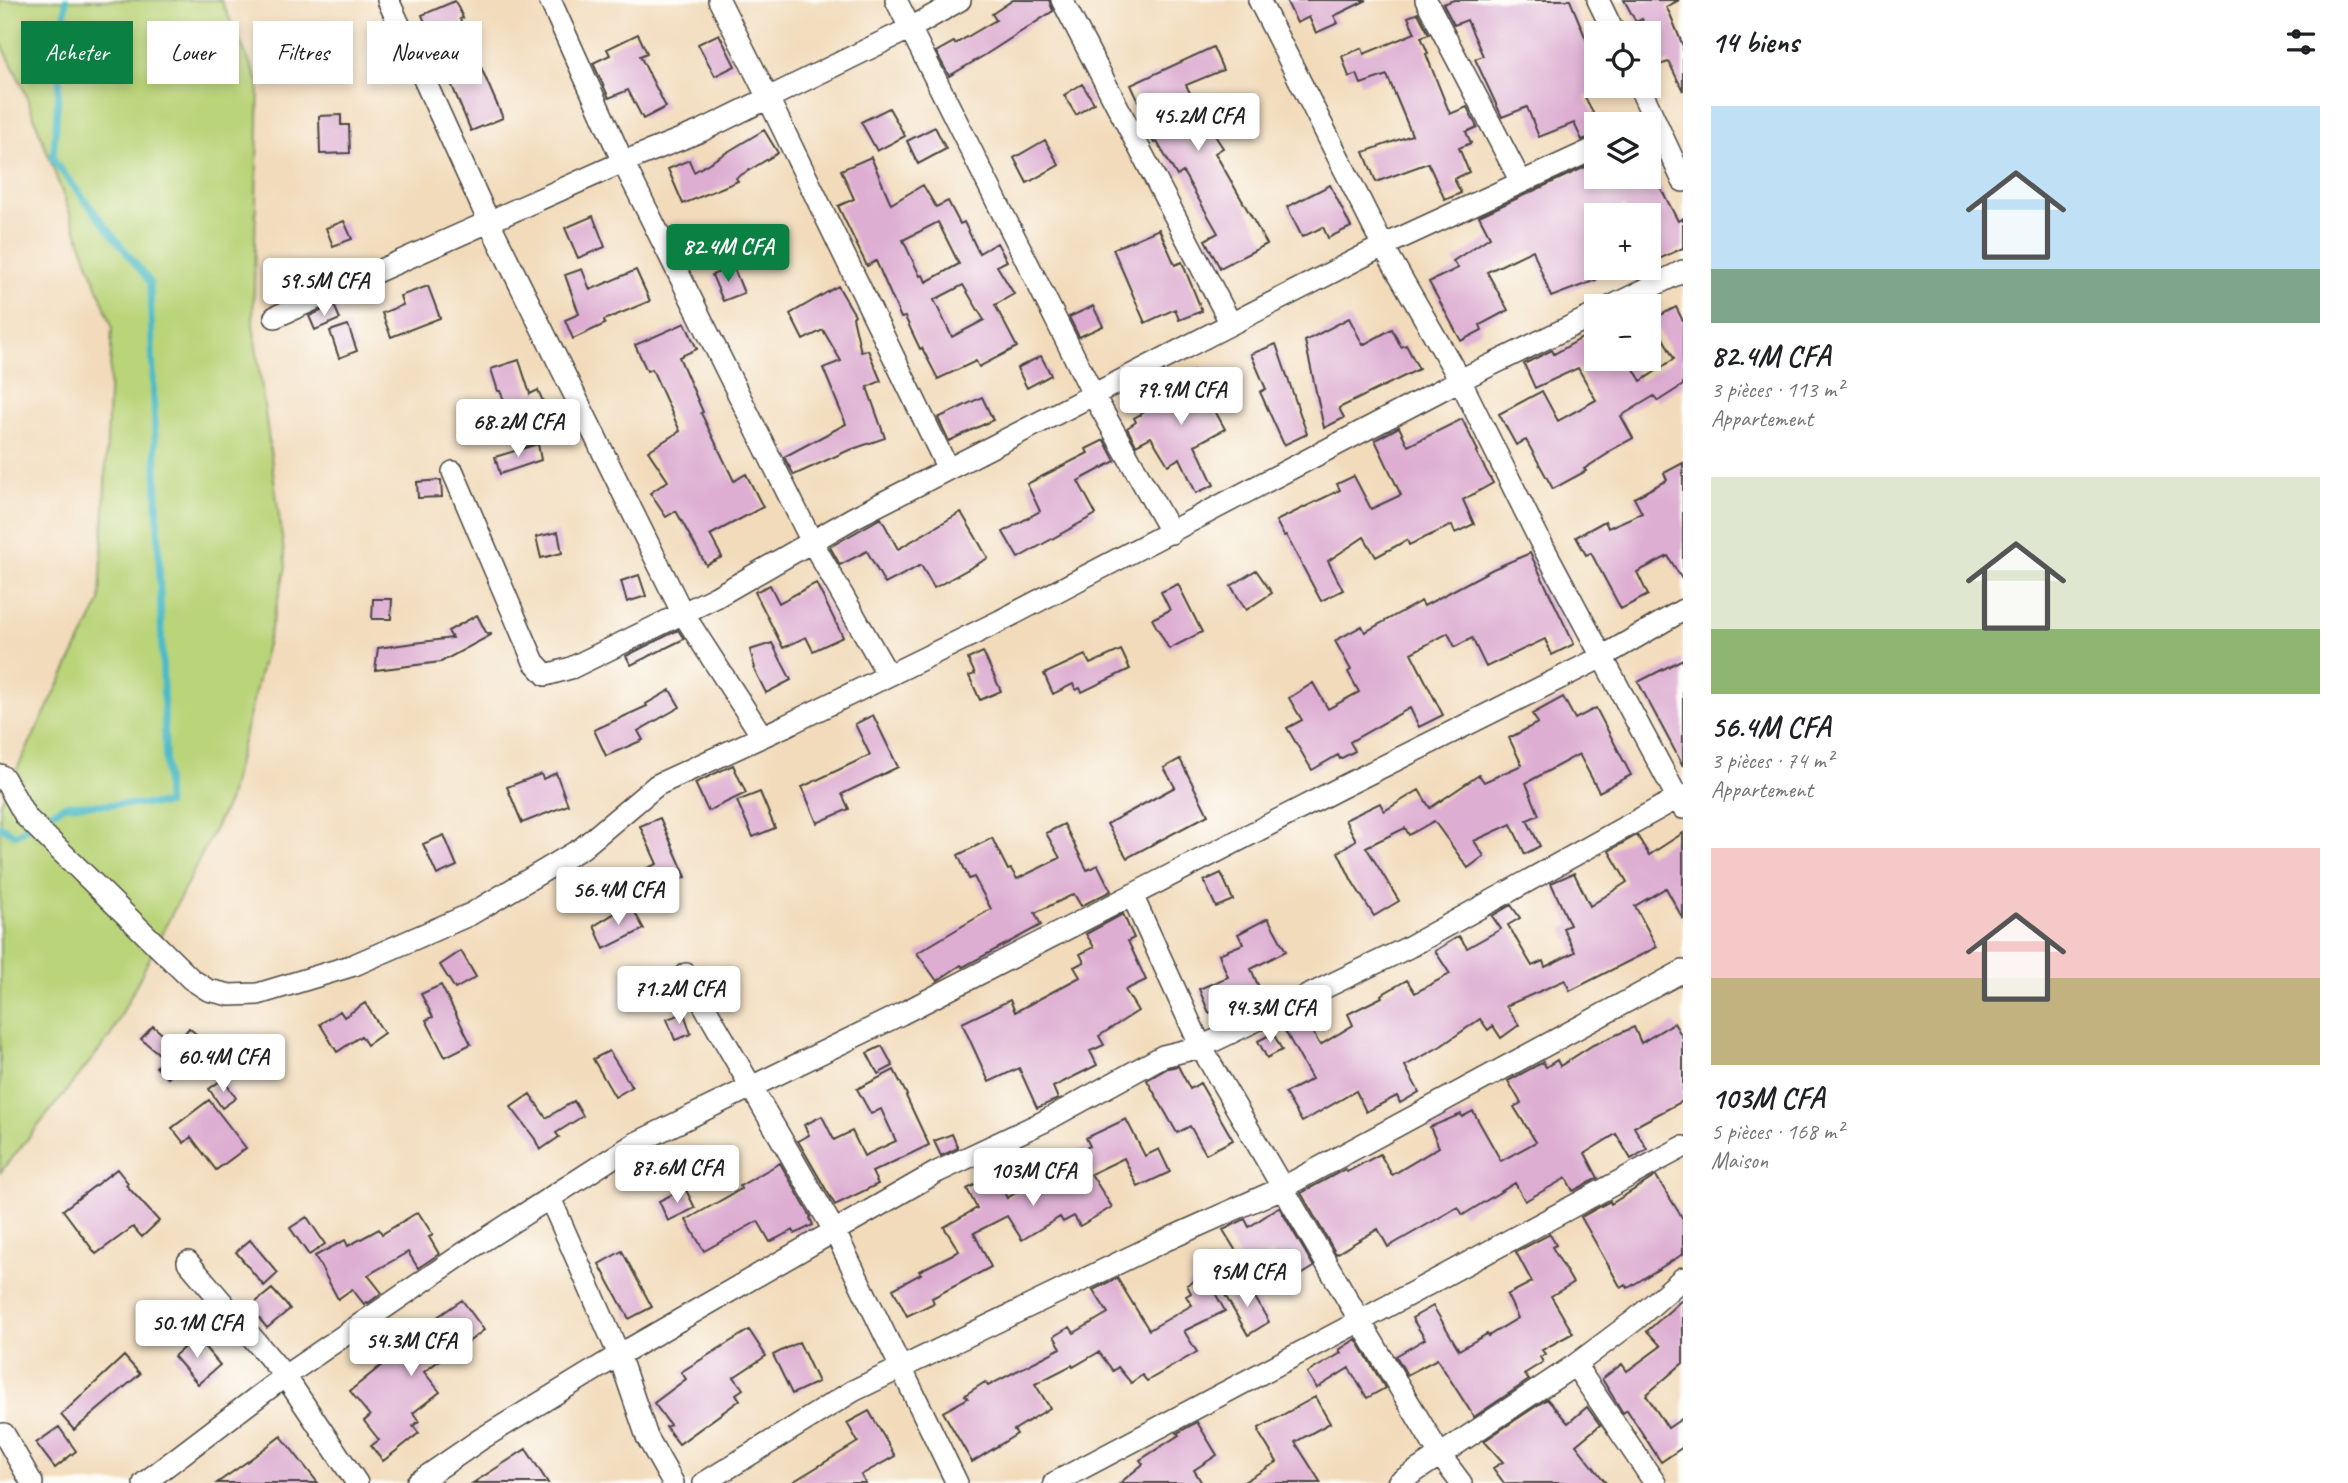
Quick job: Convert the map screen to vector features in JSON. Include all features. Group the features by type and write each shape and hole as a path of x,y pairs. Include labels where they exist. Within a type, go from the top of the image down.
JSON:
{"street":[{"path":"388,0 489,222 682,612 762,736"},
{"path":"551,0 623,162 812,542 888,675"},
{"path":"719,0 948,469"},
{"path":"897,0 1094,396 1171,533"},
{"path":"275,317 623,162 701,131 911,28 960,0"},
{"path":"1062,0 1231,324"},
{"path":"417,1483 481,1439 619,1355 937,1172 1044,1122 1163,1056 1201,1047 1407,948 1681,800 1602,657 1460,380 1383,246 1259,0"},
{"path":"1426,0 1521,182"},
{"path":"1598,0 1608,21"},
{"path":"1661,141 1683,181"},
{"path":"453,472 534,662 546,675 571,668 716,597 948,469 1383,246 1584,153"},
{"path":"1636,294 1683,271"},
{"path":"2,773 26,817 191,979 208,990 230,995 258,994 354,965 471,914 582,848 657,785 1000,621 1460,380 1584,320"},
{"path":"144,1483 285,1376 467,1251 634,1144 901,1014 1602,657 1683,610"},
{"path":"1132,895 1201,1047 1360,1321 1440,1455 1461,1483"},
{"path":"713,1481 853,1391 1166,1240 1282,1188 1683,971"},
{"path":"686,974 835,1232 957,1483"},
{"path":"1054,1483 1683,1147"},
{"path":"550,1198 619,1355 647,1437 673,1483"},
{"path":"188,1262 285,1376 357,1483"},
{"path":"1398,1483 1575,1365 1635,1321 1683,1278"},
{"path":"1575,1365 1655,1483"},
{"path":"4,1434 32,1483"}],"green space":[{"path":"0,0 221,0 231,21 147,21 147,84 239,84 239,39 253,70 253,84 259,84 253,324 286,567 228,802 110,1037 0,1173 0,803 100,602 112,326 22,84 133,84 133,21 21,21 21,83 0,40"}],"building":[{"path":"1013,0 1049,0 1053,11 949,76 936,52 996,20 992,14"},
{"path":"1286,0 1367,0 1334,16 1338,23 1316,33 1309,17 1297,23"},
{"path":"1454,0 1570,0 1584,34 1584,98 1592,112 1584,112 1584,139 1574,123 1539,137 1527,107 1502,117 1475,59 1483,56 1467,20 1454,25 1443,4"},
{"path":"1624,0 1679,0 1666,7 1683,46 1683,91 1669,62 1661,64 1661,21 1635,21"},
{"path":"455,1 463,18 461,21 424,21 422,15"},
{"path":"1418,13 1429,34 1421,37 1428,53 1426,54 1450,114 1467,107 1477,127 1466,132 1471,143 1459,148 1469,172 1454,179 1461,193 1445,200 1428,163 1376,182 1364,152 1412,135 1387,75 1361,84 1357,74 1349,77 1342,56 1362,48 1364,54 1415,33 1408,17"},
{"path":"638,34 647,53 640,56 666,107 643,119 628,90 609,98 593,63 610,55 607,49"},
{"path":"719,34 735,66 715,76 698,44"},
{"path":"1213,47 1223,70 1186,85 1208,129 1210,128 1223,148 1215,153 1267,244 1220,268 1205,240 1218,233 1183,172 1177,176 1157,142 1154,143 1143,122 1147,120 1131,85"},
{"path":"482,70 503,118 471,131 451,84 482,84"},
{"path":"1082,84 1094,103 1076,115 1064,95"},
{"path":"889,108 905,136 877,151 861,122"},
{"path":"341,115 341,125 349,125 350,153 320,154 319,116"},
{"path":"935,127 946,149 918,164 907,141"},
{"path":"764,130 778,153 736,178 738,181 683,204 668,169 689,160 694,172"},
{"path":"1045,140 1059,165 1027,183 1014,158"},
{"path":"871,157 891,204 923,185 936,207 948,201 960,224 964,222 979,253 997,243 1007,261 997,266 1014,294 995,305 1017,347 979,367 976,361 938,379 905,317 901,318 876,261 867,266 838,206 854,199 841,170","holes":["938,222 959,264 926,282 923,275 920,276 903,240","963,285 984,320 952,337 934,300"]},
{"path":"1584,168 1584,189 1661,188 1678,221 1683,218 1683,248 1661,258 1661,203 1584,203 1584,280 1596,280 1551,297 1533,250 1487,272 1508,310 1480,325 1482,330 1461,341 1429,282 1458,268 1453,261 1490,237 1479,216"},
{"path":"1330,185 1351,227 1328,238 1323,227 1302,237 1287,207"},
{"path":"593,216 605,247 578,258 565,228"},
{"path":"344,221 352,239 333,246 326,228"},
{"path":"1159,229 1175,265 1182,262 1202,311 1179,320 1175,309 1145,323 1113,249"},
{"path":"733,266 744,293 723,301 712,275"},
{"path":"582,269 590,290 636,270 650,301 604,320 605,324 573,339 565,320 579,314 565,275"},
{"path":"428,286 440,318 391,337 382,313 403,305 400,296"},
{"path":"838,286 855,315 853,317 861,352 868,350 881,381 867,387 885,438 847,451 794,475 784,457 846,424 823,368 841,361 823,330 803,340 790,314"},
{"path":"334,305 340,319 315,330 309,316"},
{"path":"1093,306 1103,326 1079,337 1069,317"},
{"path":"1676,307 1683,321 1683,385 1658,401 1654,396 1621,416 1633,438 1608,452 1584,469 1586,471 1553,489 1526,440 1516,445 1499,414 1542,391 1558,421 1596,400 1578,368 1535,388 1524,364 1552,350 1554,354 1584,337 1584,371 1635,371 1641,381 1656,371 1661,371 1661,368 1674,359 1661,334 1661,315"},
{"path":"1349,318 1363,345 1392,329 1401,347 1406,345 1419,369 1339,408 1344,418 1324,428 1305,341"},
{"path":"685,323 697,349 679,357 703,412 701,413 734,481 746,474 763,507 710,535 722,557 706,565 676,511 666,517 650,493 668,481 648,451 680,431 652,369 647,371 635,345"},
{"path":"348,325 357,351 339,358 330,331"},
{"path":"1276,344 1307,434 1284,445 1260,392 1266,389 1251,354"},
{"path":"1041,356 1051,375 1027,388 1017,368"},
{"path":"519,360 530,394 538,390 549,415 540,419 547,439 525,447 498,391 491,369"},
{"path":"1193,371 1225,429 1195,445 1214,485 1196,493 1180,458 1168,465 1151,437 1136,445 1127,428 1136,422 1134,418 1155,406 1152,401 1176,388 1172,382"},
{"path":"982,397 993,420 949,441 938,418"},
{"path":"1462,419 1493,483 1463,500 1474,524 1455,533 1452,525 1409,545 1407,540 1376,557 1364,537 1328,561 1343,590 1321,601 1276,521 1340,490 1337,484 1354,476 1371,509 1401,495 1375,440 1399,427 1408,446"},
{"path":"1104,440 1115,461 1078,481 1096,514 1018,558 1003,532 1040,511 1027,484 1088,453 1086,449"},
{"path":"538,444 541,460 500,474 495,457"},
{"path":"1683,463 1683,581 1668,556 1637,572 1648,595 1621,609 1591,553 1586,555 1576,537 1605,521 1608,528 1642,513 1634,498 1667,480 1664,473"},
{"path":"441,480 442,497 418,498 417,482"},
{"path":"961,512 988,558 934,588 921,565 885,584 867,551 840,565 830,547 881,518 898,549"},
{"path":"558,532 562,553 541,558 536,537"},
{"path":"1530,553 1574,644 1552,655 1545,639 1486,667 1472,638 1455,647 1448,633 1411,653 1443,715 1419,727 1410,708 1350,742 1355,751 1340,759 1338,755 1312,770 1287,728 1302,720 1289,698 1313,683 1328,709 1359,692 1348,672 1351,670 1335,641 1362,626 1365,632 1421,601 1424,606 1493,569"},
{"path":"1256,570 1272,593 1246,610 1231,586"},
{"path":"639,575 646,596 627,602 621,581"},
{"path":"816,583 843,637 813,651 806,637 783,648 755,592 770,585 779,603"},
{"path":"1178,584 1202,632 1169,649 1152,619 1170,610 1161,592"},
{"path":"373,599 392,599 391,619 372,619"},
{"path":"477,615 487,634 491,635 441,662 375,670 378,648 452,638 448,631"},
{"path":"678,630 684,639 631,665 626,656"},
{"path":"772,643 791,680 766,693 754,669 750,650"},
{"path":"1121,650 1130,669 1082,692 1080,688 1076,690 1073,684 1053,694 1044,674 1085,655 1090,664"},
{"path":"983,652 1001,691 980,700 969,676 975,674 968,659"},
{"path":"1683,659 1683,766 1638,682"},
{"path":"670,690 680,707 638,731 643,740 606,756 594,730 647,706 646,704"},
{"path":"1563,697 1575,719 1596,708 1631,775 1599,792 1579,754 1526,783 1539,815 1527,820 1540,846 1525,854 1511,824 1474,841 1484,856 1468,868 1434,821 1409,835 1405,828 1366,847 1399,901 1374,916 1338,852 1356,840 1345,820 1380,803 1384,811 1419,790 1430,808 1479,775 1484,782 1522,765 1509,738 1538,723 1532,714"},
{"path":"873,715 898,767 842,794 849,809 817,823 802,787 870,755 855,724"},
{"path":"1180,759 1208,815 1127,858 1107,824 1175,787 1164,768"},
{"path":"733,765 746,793 708,811 695,783"},
{"path":"556,773 568,805 522,823 507,787 541,774 543,779"},
{"path":"760,792 775,828 753,837 737,801"},
{"path":"660,818 686,877 657,890 647,868 657,864 640,826"},
{"path":"1064,824 1087,870 1098,865 1111,891 1081,906 1074,894 1035,913 1041,925 963,967 961,965 937,981 917,953 991,909 974,877 969,879 958,855 992,838 1008,870 1011,869 1017,879 1060,858 1046,833"},
{"path":"1683,833 1683,919 1666,888 1635,906 1657,947 1570,991 1565,980 1506,1006 1519,1025 1501,1038 1493,1026 1488,1030 1480,1019 1441,1046 1405,1066 1419,1092 1400,1103 1397,1096 1366,1112 1356,1091 1302,1122 1285,1093 1312,1079 1285,1031 1306,1020 1320,1045 1353,1025 1348,1014 1382,997 1381,995 1407,980 1415,993 1450,974 1435,951 1459,936 1467,948 1501,929 1492,916 1511,905 1520,918 1508,925 1532,966 1543,961 1545,967 1575,952 1563,928 1570,925 1551,883 1574,873 1590,906 1627,882 1609,851 1637,835 1649,855"},
{"path":"444,835 457,866 437,875 423,844"},
{"path":"1221,873 1233,900 1216,907 1204,881"},
{"path":"630,904 644,929 604,949 594,926"},
{"path":"1123,914 1134,938 1128,941 1146,980 1125,990 1138,1011 1099,1036 1104,1045 1090,1051 1097,1065 1053,1087 1058,1099 1037,1108 1019,1068 989,1082 962,1023 1010,1000 1015,1012 1080,977 1074,967 1084,962 1080,954 1094,947 1086,934"},
{"path":"1268,918 1286,951 1251,969 1261,992 1209,1013 1199,989 1228,977 1219,954 1243,944 1238,934"},
{"path":"461,951 476,977 455,989 440,965"},
{"path":"441,985 471,1044 445,1057 426,1020 433,1017 421,994"},
{"path":"365,1003 384,1033 367,1045 361,1036 337,1052 320,1024 340,1011 344,1017"},
{"path":"684,1013 691,1034 675,1040 667,1019"},
{"path":"1674,1023 1683,1038 1683,1101 1634,1127 1647,1149 1631,1159 1616,1134 1585,1153 1598,1178 1573,1191 1566,1178 1525,1201 1515,1183 1463,1215 1458,1207 1388,1247 1378,1229 1336,1254 1301,1193 1380,1154 1392,1175 1439,1147 1430,1127 1473,1111 1501,1161 1536,1142 1514,1107 1521,1103 1508,1081 1543,1062 1546,1067 1557,1060 1560,1066 1593,1045 1634,1027 1641,1043"},
{"path":"153,1026 175,1045 189,1028 202,1039 168,1078 156,1067 164,1058 141,1039"},
{"path":"1273,1033 1282,1050 1267,1058 1258,1041"},
{"path":"882,1046 893,1066 878,1074 867,1053"},
{"path":"609,1051 632,1087 615,1097 593,1059"},
{"path":"1178,1066 1190,1089 1200,1083 1233,1140 1206,1154 1190,1126 1177,1133 1147,1080 1168,1068"},
{"path":"894,1070 929,1145 872,1172 878,1184 835,1205 798,1141 809,1135 804,1125 822,1116 834,1140 852,1131 864,1156 896,1141 881,1109 871,1114 857,1089"},
{"path":"223,1079 236,1098 222,1108 209,1089"},
{"path":"530,1094 546,1118 574,1101 583,1116 556,1133 559,1137 540,1150 511,1107"},
{"path":"209,1100 246,1148 216,1170 191,1137 184,1143 172,1128"},
{"path":"1126,1119 1145,1156 1159,1149 1170,1172 1138,1187 1124,1158 1091,1174 1112,1207 1080,1226 1074,1216 1063,1222 1060,1217 1022,1240 1007,1216 974,1233 991,1267 932,1298 934,1303 907,1316 893,1289 921,1274 919,1271 959,1251 944,1227 977,1208 967,1189 995,1174 1007,1198 1049,1173 1045,1165 1090,1146 1086,1138"},
{"path":"952,1134 958,1148 941,1156 934,1141"},
{"path":"780,1163 813,1225 795,1234 793,1230 770,1242 758,1221 704,1251 686,1220"},
{"path":"117,1169 128,1183 126,1185 159,1221 142,1237 133,1227 96,1254 63,1210"},
{"path":"1656,1176 1683,1219 1683,1254 1628,1288 1626,1285 1621,1288 1581,1217 1610,1201 1611,1204"},
{"path":"685,1188 695,1208 668,1221 659,1201"},
{"path":"1279,1207 1314,1267 1298,1277 1283,1255 1276,1259 1272,1253 1247,1269 1223,1230 1245,1219 1249,1227"},
{"path":"418,1212 433,1235 429,1237 439,1254 418,1268 408,1252 368,1275 382,1293 368,1303 364,1304 352,1289 338,1299 315,1256 345,1240 348,1246 379,1229 382,1234"},
{"path":"307,1217 325,1244 309,1255 290,1228"},
{"path":"1550,1234 1556,1245 1552,1247 1573,1283 1551,1296 1573,1333 1542,1350 1545,1354 1540,1357 1543,1362 1524,1374 1529,1380 1474,1417 1437,1359 1407,1375 1396,1356 1425,1339 1412,1318 1433,1306 1459,1350 1518,1318 1507,1295 1532,1282 1516,1252"},
{"path":"250,1240 278,1273 264,1286 236,1252"},
{"path":"622,1251 652,1307 629,1319 599,1264"},
{"path":"1205,1275 1225,1311 1184,1331 1197,1352 1147,1381 1142,1375 1131,1383 1118,1367 1113,1371 1099,1352 1073,1367 1072,1365 1035,1384 1050,1408 1014,1430 1017,1434 972,1462 943,1412 968,1398 965,1395 985,1382 988,1386 1061,1348 1054,1336 1070,1327 1074,1333 1108,1313 1093,1290 1117,1278 1149,1330 1192,1305 1186,1296 1191,1293 1187,1285"},
{"path":"1247,1283 1269,1322 1248,1335 1225,1295"},
{"path":"272,1289 290,1309 267,1328 250,1307"},
{"path":"1683,1299 1683,1363 1646,1395 1668,1428 1683,1418 1683,1447 1661,1462 1627,1410 1623,1413 1602,1379 1622,1364 1627,1371 1661,1346 1647,1331"},
{"path":"462,1300 484,1330 424,1372 440,1392 413,1413 419,1421 413,1426 419,1433 383,1461 371,1446 379,1440 364,1421 370,1416 350,1391 394,1355 392,1352 403,1344 401,1342"},
{"path":"749,1330 766,1356 734,1377 743,1389 736,1394 740,1400 679,1444 666,1427 670,1425 654,1403 686,1379 681,1372"},
{"path":"196,1337 220,1365 198,1384 174,1356"},
{"path":"1356,1339 1385,1388 1367,1398 1349,1368 1317,1388 1307,1373 1341,1353 1339,1350"},
{"path":"799,1342 818,1382 792,1394 773,1355"},
{"path":"124,1356 140,1374 74,1430 61,1415"},
{"path":"1315,1397 1330,1423 1295,1442 1321,1483 1242,1483 1277,1462 1259,1433 1259,1428"},
{"path":"1547,1399 1568,1423 1587,1407 1600,1425 1576,1445 1606,1483 1504,1483 1493,1468 1503,1462 1484,1441"},
{"path":"869,1411 895,1456 861,1475 866,1483 791,1483 858,1442 847,1423"},
{"path":"1197,1422 1217,1455 1194,1470 1202,1483 1120,1483 1143,1464 1140,1460"},
{"path":"59,1427 76,1451 55,1468 36,1443"},
{"path":"281,1436 318,1483 217,1483 248,1461"},
{"path":"526,1449 548,1483 473,1483"}],"waterway":[{"path":"0,826 15,835 65,805 167,804 150,282 53,160 66,0"}]}
